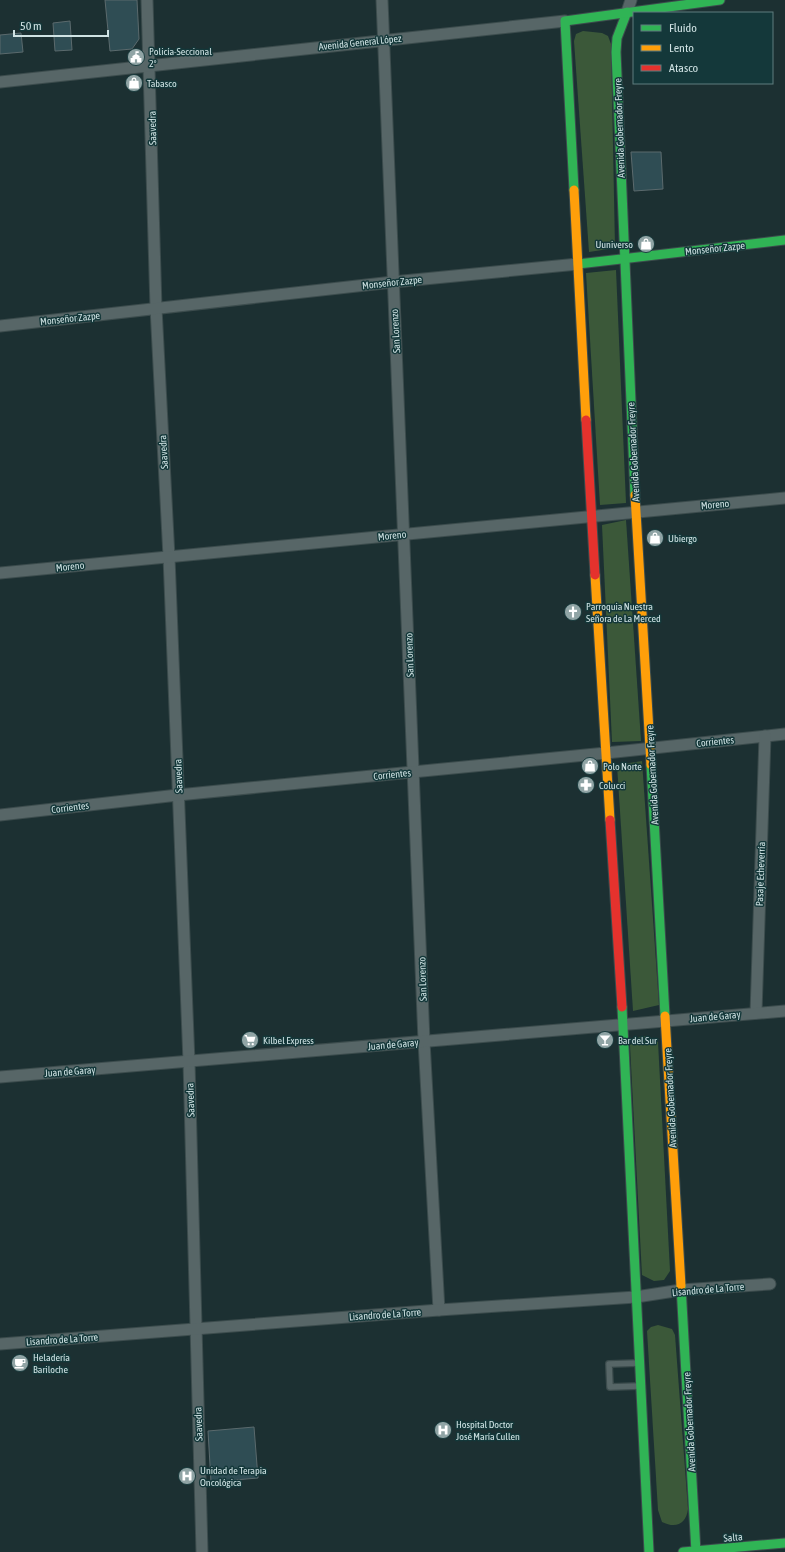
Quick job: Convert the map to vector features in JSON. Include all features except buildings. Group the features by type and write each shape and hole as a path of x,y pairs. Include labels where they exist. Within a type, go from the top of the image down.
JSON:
{"main road":[{"name":"Avenida General López","path":"565,20 720,0"},
{"name":"Avenida Gobernador Freyre","path":"627,12 617,38 616,52 624,258 636,511 667,1020 678,1257 696,1551"},
{"path":"565,20 591,516 623,1024 649,1552"},
{"name":"Monseñor Zazpe","path":"578,264 785,240"},
{"name":"Salta","path":"683,1552 785,1543"}],"street":[{"name":"Saavedra","path":"147,0 156,308 169,557 189,1062 202,1552"},
{"name":"San Lorenzo","path":"382,0 424,1041 440,1310"},
{"name":"Avenida Gobernador Freyre","path":"627,12 631,0"},
{"name":"Avenida General López","path":"0,82 565,20"},
{"name":"Monseñor Zazpe","path":"0,326 393,282 578,264"},
{"name":"Moreno","path":"0,573 636,511 785,498"},
{"name":"Corrientes","path":"0,815 178,795 785,734"},
{"name":"Pasaje Echeverría","path":"756,1013 765,736"},
{"name":"Juan de Garay","path":"0,1077 785,1011"},
{"name":"Lisandro de La Torre","path":"0,1344 440,1310 636,1297 681,1290 770,1284"}],"lane":[{"path":"639,1363 609,1364 610,1387 640,1386"}],"green space":[{"path":"583,31 602,33 608,36 611,44 615,248 589,252 574,41 576,34"},
{"path":"616,270 626,503 600,505 586,273"},
{"path":"626,520 641,741 612,742 602,525"},
{"path":"642,761 659,1005 633,1011 617,765"},
{"path":"647,1036 658,1042 670,1271 664,1280 654,1281 642,1275 630,1045 639,1037"},
{"path":"658,1325 672,1329 675,1335 688,1509 683,1522 676,1525 662,1522 658,1510 647,1331 651,1327"}],"traffic: fast":[{"path":"574,190 565,21 720,0"},
{"path":"627,12 617,38 616,52 635,495"},
{"path":"578,264 785,240"},
{"path":"651,765 665,1016"},
{"path":"622,1007 649,1552"},
{"path":"681,1286 696,1552"},
{"path":"683,1552 785,1543"}],"traffic: slow":[{"path":"574,190 586,420"},
{"path":"635,495 651,765"},
{"path":"595,575 610,820"},
{"path":"665,1016 681,1286"}],"traffic: jam":[{"path":"586,420 595,575"},
{"path":"610,820 622,1007"}],"place":[{"name":"Policía-Seccional 2°","path":"136,57"},
{"name":"Tabasco","path":"134,83"},
{"name":"Uuniverso","path":"646,244"},
{"name":"Ubiergo","path":"655,538"},
{"name":"Parroquia Nuestra Señora de La Merced","path":"573,612"},
{"name":"Polo Norte","path":"590,766"},
{"name":"Colucci","path":"586,785"},
{"name":"Kilbel Express","path":"250,1040"},
{"name":"Bar del Sur","path":"605,1040"},
{"name":"Heladería Bariloche","path":"20,1363"},
{"name":"Hospital Doctor José María Cullen","path":"443,1430"},
{"name":"Unidad de Terapia Oncológica","path":"187,1476"}]}
